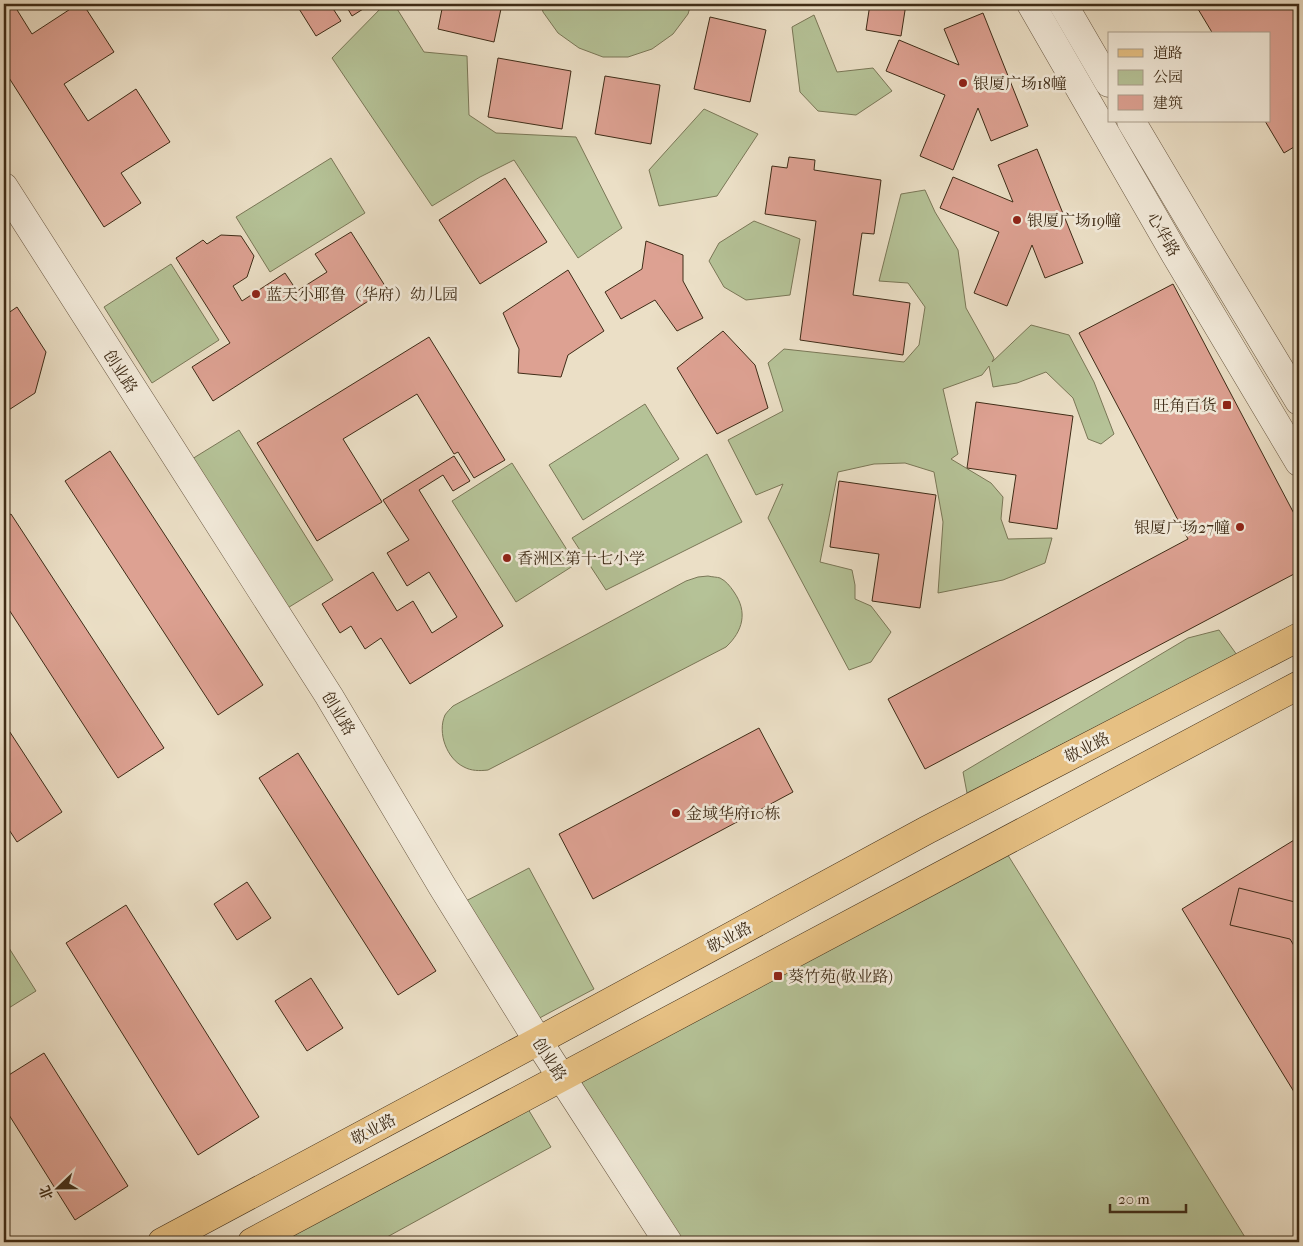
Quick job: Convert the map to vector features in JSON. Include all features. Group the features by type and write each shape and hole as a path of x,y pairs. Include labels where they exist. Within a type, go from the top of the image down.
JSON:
{"main road":[{"name":"敬业路","path":"162,1242 927,830 1299,637"},
{"path":"252,1242 1299,685"}],"street":[{"name":"心华路","path":"1031,4 1175,254 1299,462"},
{"path":"1062,4 1108,82"},
{"name":"心华路","path":"1132,122 1299,401"},
{"name":"创业路","path":"4,187 329,696 442,886 668,1242"},
{"path":"1175,254 1201,239"}],"green space":[{"path":"385,4 394,4 424,52 467,56 469,115 496,133 576,137 622,228 578,258 514,160 480,177 432,206 332,58"},
{"path":"541,4 691,4 688,14 673,34 652,49 628,57 603,57 579,48 558,33 543,12"},
{"path":"814,15 837,72 873,68 892,91 856,115 818,111 800,92 792,27"},
{"path":"704,109 758,134 717,196 659,206 649,170"},
{"path":"331,158 365,213 270,272 236,217"},
{"path":"925,190 935,212 958,250 966,308 994,358 992,362 1031,325 1069,335 1094,382 1114,434 1101,444 1088,439 1073,398 1046,372 1017,383 993,387 989,366 982,375 943,389 958,454 951,459 991,483 1003,497 1001,519 1008,539 1052,538 1045,563 1003,580 938,593 943,522 934,472 905,463 874,464 838,472 820,562 852,570 855,599 871,606 891,632 871,662 849,670 768,518 783,484 756,495 728,440 783,411 768,363 784,349 904,362 919,345 925,307 908,283 879,281 901,194"},
{"path":"754,221 800,239 790,295 746,300 724,287 709,261 719,243"},
{"path":"171,264 219,340 152,383 104,307"},
{"path":"645,404 679,459 583,520 549,465"},
{"path":"239,430 333,580 286,609 192,459"},
{"path":"707,454 742,522 606,590 572,538"},
{"path":"512,463 576,564 516,602 452,501"},
{"path":"708,576 720,578 726,582 734,592 741,607 742,621 740,628 726,647 488,770 479,771 464,767 448,752 442,730 445,715 453,706 686,581"},
{"path":"1219,630 1237,655 967,793 963,772 1188,638"},
{"path":"1001,844 1248,1242 669,1242 562,1077"},
{"path":"529,868 594,989 532,1022 464,902"},
{"path":"4,940 36,991 4,1011"},
{"path":"528,1109 551,1147 378,1242 274,1242"}],"building":[{"path":"78,4 83,4 114,52 64,84 88,121 136,89 170,142 121,173 141,203 104,227 4,70 4,11 14,5 32,34"},
{"path":"296,4 330,4 341,21 316,36"},
{"path":"345,4 371,4 352,16"},
{"path":"443,4 502,4 494,42 438,29"},
{"path":"870,4 906,4 901,36 866,30"},
{"path":"1195,4 1299,4 1299,144 1284,153 1266,122 1270,122 1270,32 1212,32"},
{"name":"银厦广场18幢","path":"983,13 1028,126 991,141 978,108 953,170 920,156 945,95 886,71 899,40 959,65 944,29"},
{"path":"710,17 766,30 750,102 694,89"},
{"path":"498,58 571,71 562,129 488,117"},
{"path":"605,76 660,85 651,144 595,134"},
{"name":"银厦广场19幢","path":"1037,149 1083,263 1045,278 1032,245 1007,306 974,293 999,232 940,208 953,177 1013,202 998,165"},
{"path":"789,157 815,160 814,170 881,180 874,234 862,233 853,295 910,303 903,355 800,340 816,221 765,214 772,166 787,168"},
{"path":"505,178 547,242 480,284 439,220"},
{"path":"351,232 387,289 213,401 192,367 230,343 176,258 203,240 207,244 221,235 241,236 254,256 247,277 233,286 242,301 285,273 297,291 327,272 315,254"},
{"path":"646,241 683,255 683,281 703,318 677,331 655,300 621,319 605,292 642,269"},
{"path":"568,270 604,331 568,355 561,377 518,373 519,349 503,313"},
{"name":"银厦广场27幢","path":"1173,284 1299,523 1294,574 925,769 888,699 1188,539 1079,333"},
{"path":"17,307 46,352 35,393 4,413 4,316"},
{"path":"723,331 755,365 768,408 717,434 677,368"},
{"path":"429,337 505,460 474,478 458,452 454,454 417,394 343,439 382,502 317,541 257,443"},
{"path":"976,402 1073,416 1057,529 1009,522 1016,475 967,468"},
{"path":"110,451 263,685 218,715 65,481"},
{"path":"454,456 470,481 453,491 443,475 419,490 503,626 410,684 381,638 365,649 351,626 340,633 322,604 373,572 397,611 413,601 432,633 457,617 429,572 407,586 387,553 409,540 383,500"},
{"path":"839,481 936,495 920,608 872,601 879,554 830,547"},
{"path":"11,514 164,748 118,778 4,602 4,518"},
{"path":"4,723 62,812 17,842 4,822"},
{"name":"金域华府10栋","path":"759,728 793,792 593,899 559,834"},
{"path":"298,753 436,971 398,995 259,778"},
{"path":"1299,837 1299,1100 1182,909"},
{"path":"247,882 271,918 237,940 214,904"},
{"path":"1239,888 1295,902 1299,899 1299,954 1290,939 1230,925"},
{"path":"126,905 259,1117 198,1155 66,943"},
{"path":"311,978 343,1028 307,1051 275,1001"},
{"path":"44,1053 128,1186 75,1220 4,1107 4,1078"}],"place":[{"name":"银厦广场18幢","path":"963,83"},
{"name":"银厦广场19幢","path":"1017,220"},
{"name":"蓝天小耶鲁（华府）幼儿园","path":"256,294"},
{"name":"旺角百货","path":"1227,405"},
{"name":"银厦广场27幢","path":"1240,527"},
{"name":"香洲区第十七小学","path":"507,558"},
{"name":"金域华府10栋","path":"676,813"},
{"name":"葵竹苑(敬业路)","path":"778,976"}]}
